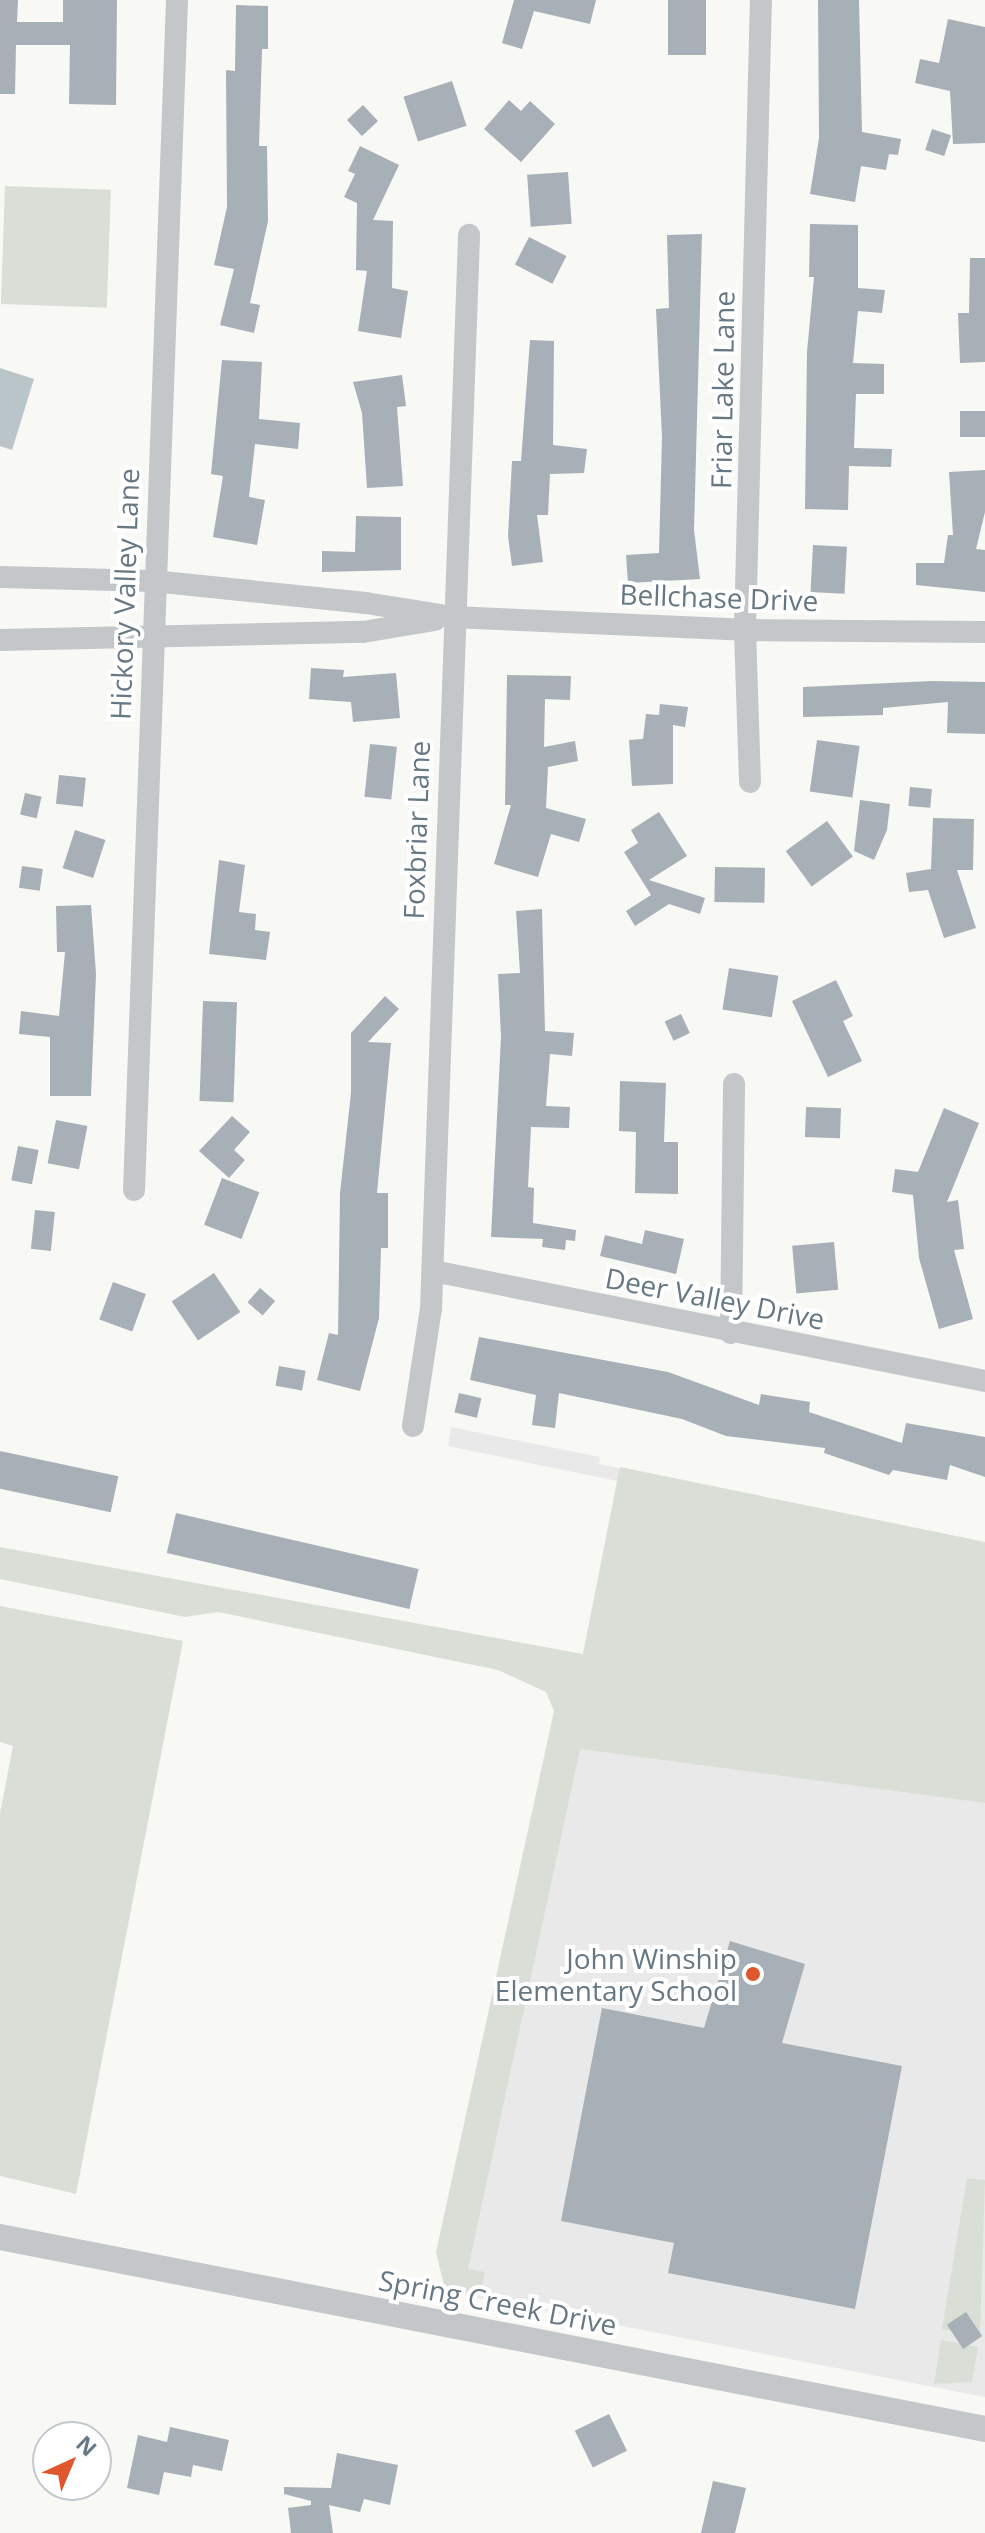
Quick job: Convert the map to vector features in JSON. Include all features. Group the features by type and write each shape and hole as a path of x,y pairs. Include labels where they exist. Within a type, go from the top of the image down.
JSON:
{"street":[{"name":"Hickory Valley Lane","path":"134,1190 153,581 177,0"},
{"name":"Friar Lake Lane","path":"750,782 745,630 761,0"},
{"name":"Foxbriar Lane","path":"413,1426 433,1271 452,617 469,235"},
{"name":"Bellchase Drive","path":"0,577 153,581 366,603 452,617 745,630 985,632"},
{"name":"Bellchase Drive","path":"0,640 363,632 452,617"},
{"path":"731,1333 734,1084"},
{"name":"Deer Valley Drive","path":"433,1271 731,1333 985,1381"},
{"name":"Spring Creek Drive","path":"0,2237 985,2429"}],"shaded area":[{"path":"5,186 111,190 107,308 1,304"},
{"path":"0,368 34,379 12,450 0,446"},
{"name":"John Winship Elementary School","path":"451,1427 600,1457 599,1464 985,1542 985,2397 458,2294 617,1481 448,1446"},
{"path":"620,1467 985,1542 985,1803 580,1749 468,2269 485,2272 481,2291 446,2294 436,2252 554,1711 546,1692 498,1670 218,1612 185,1617 0,1579 0,1547 583,1654"},
{"path":"0,1606 183,1641 76,2194 0,2176 0,1813 13,1746 0,1742"},
{"path":"967,2178 985,2180 980,2336 942,2329"},
{"path":"941,2340 978,2347 972,2382 934,2384"}],"building":[{"path":"0,0 18,0 17,22 63,22 63,0 117,0 116,105 69,104 70,45 16,45 15,94 0,94"},
{"path":"514,0 596,0 590,24 534,11 522,49 502,43"},
{"path":"668,0 706,0 706,55 668,55"},
{"path":"818,0 859,0 862,132 901,139 898,155 889,154 886,170 861,166 855,202 810,194 819,138"},
{"path":"236,5 268,6 268,49 262,49 259,146 267,146 268,221 250,303 260,305 254,333 220,325 234,269 214,265 227,207 226,70 235,71"},
{"path":"948,19 985,27 985,143 953,144 950,91 915,83 920,59 939,63"},
{"path":"452,81 467,126 418,141 403,97"},
{"path":"509,100 521,111 530,101 555,124 521,162 484,129"},
{"path":"363,105 378,121 362,136 347,120"},
{"path":"932,129 951,135 944,156 925,150"},
{"path":"360,146 399,165 373,220 393,221 392,288 408,291 401,338 358,331 367,271 356,270 357,203 344,197 355,174 348,171"},
{"path":"568,172 572,224 531,227 527,175"},
{"path":"810,224 858,225 858,288 885,290 882,313 858,311 853,363 884,364 884,394 856,394 854,448 892,449 891,467 849,466 848,510 805,509 807,352 814,277 809,277"},
{"path":"702,234 694,530 700,579 628,583 626,555 659,553 662,437 656,309 669,308 667,235"},
{"path":"529,237 566,256 552,284 515,265"},
{"path":"970,258 985,258 985,362 960,363 958,313 969,313"},
{"path":"530,340 554,341 553,445 587,449 584,473 550,474 548,515 537,515 543,562 512,566 508,536 512,461 521,461"},
{"path":"222,360 262,362 259,419 300,423 298,449 255,444 249,497 265,500 257,545 213,537 223,476 211,474"},
{"path":"402,375 406,406 397,407 403,486 367,488 362,413 353,382"},
{"path":"960,411 985,411 985,437 960,437"},
{"path":"985,470 985,512 976,549 985,550 985,592 916,585 916,563 944,563 948,535 953,535 949,472"},
{"path":"356,516 401,517 401,570 322,572 322,551 355,552"},
{"path":"813,545 847,547 844,594 811,592"},
{"path":"311,668 344,670 343,677 396,673 400,718 353,722 351,702 309,699"},
{"path":"507,675 571,676 570,700 545,699 544,747 575,741 578,761 548,767 546,808 586,819 579,842 551,834 538,877 494,864 511,805 505,805"},
{"path":"932,681 985,682 985,734 947,733 948,702 883,708 883,715 803,717 803,687"},
{"path":"660,704 688,707 685,727 673,725 673,784 632,786 629,740 643,739 646,714 659,715"},
{"path":"817,740 860,746 852,797 810,791"},
{"path":"370,744 397,747 391,800 364,797"},
{"path":"59,775 86,778 83,807 56,804"},
{"path":"910,787 932,789 930,808 908,806"},
{"path":"25,793 42,797 37,818 20,814"},
{"path":"860,800 890,804 887,830 874,860 854,851"},
{"path":"659,812 687,856 649,880 705,898 700,914 669,904 635,926 626,911 651,895 624,852 638,843 631,830"},
{"path":"933,818 974,819 973,870 957,870 976,928 944,938 928,890 909,892 906,873 931,869"},
{"path":"827,821 853,857 812,887 786,851"},
{"path":"75,830 105,840 93,878 63,868"},
{"path":"219,860 245,865 239,912 256,914 255,930 270,932 266,960 209,954"},
{"path":"22,866 43,869 40,891 19,888"},
{"path":"715,867 765,868 764,903 714,902"},
{"path":"91,905 96,974 91,1096 50,1096 50,1037 19,1034 21,1011 59,1016 65,952 57,952 56,906"},
{"path":"542,909 545,1031 574,1033 572,1056 550,1054 546,1106 570,1107 569,1128 531,1127 528,1187 534,1188 533,1223 576,1230 575,1241 566,1240 565,1250 542,1247 543,1239 491,1237 501,1037 498,974 520,973 516,911"},
{"path":"729,968 778,976 772,1017 722,1009"},
{"path":"836,980 853,1016 843,1021 862,1061 828,1077 792,1001"},
{"path":"385,996 399,1009 368,1042 391,1043 377,1193 388,1193 388,1248 381,1248 379,1318 360,1391 317,1380 329,1333 338,1335 340,1193 351,1093 351,1033"},
{"path":"203,1001 237,1002 233,1102 200,1101"},
{"path":"681,1014 690,1033 674,1041 665,1022"},
{"path":"620,1081 666,1083 664,1142 678,1142 678,1194 635,1193 636,1132 619,1131"},
{"path":"806,1107 841,1108 840,1138 805,1137"},
{"path":"944,1108 979,1123 947,1202 958,1200 964,1249 954,1250 973,1319 939,1329 919,1258 913,1195 892,1192 895,1169 918,1172"},
{"path":"232,1116 250,1132 234,1150 245,1160 229,1178 199,1151"},
{"path":"56,1120 87,1126 79,1169 48,1163"},
{"path":"18,1146 39,1150 32,1184 11,1180"},
{"path":"222,1178 259,1192 241,1239 204,1225"},
{"path":"35,1210 55,1212 51,1251 31,1249"},
{"path":"645,1230 684,1239 676,1274 600,1256 605,1235 642,1244"},
{"path":"834,1242 838,1290 796,1293 792,1246"},
{"path":"214,1273 240,1312 198,1340 172,1302"},
{"path":"113,1282 146,1294 132,1332 99,1320"},
{"path":"260,1288 275,1301 263,1315 248,1302"},
{"path":"479,1337 668,1372 759,1405 761,1394 810,1402 809,1412 902,1443 906,1423 985,1437 985,1477 950,1465 947,1480 893,1470 889,1475 824,1453 825,1448 726,1436 682,1419 559,1393 555,1428 532,1425 536,1395 470,1380"},
{"path":"279,1366 306,1371 302,1390 276,1386"},
{"path":"459,1393 481,1398 477,1418 455,1412"},
{"path":"0,1451 118,1476 111,1512 0,1489"},
{"path":"176,1513 419,1569 409,1609 167,1553"},
{"path":"730,1941 805,1964 782,2043 902,2066 855,2309 668,2273 674,2243 561,2221 602,2008 704,2028"},
{"path":"966,2312 982,2336 963,2349 947,2325"},
{"path":"609,2414 627,2451 593,2468 575,2431"},
{"path":"170,2427 229,2440 222,2471 193,2465 191,2477 164,2472 159,2495 127,2488 138,2435 167,2442"},
{"path":"337,2453 398,2465 390,2505 364,2499 360,2512 329,2505 333,2533 291,2533 288,2508 311,2505 311,2501 284,2494 284,2487 331,2488"},
{"path":"713,2481 746,2488 735,2533 701,2533"}],"place":[{"name":"John Winship Elementary School","path":"753,1974"}]}
